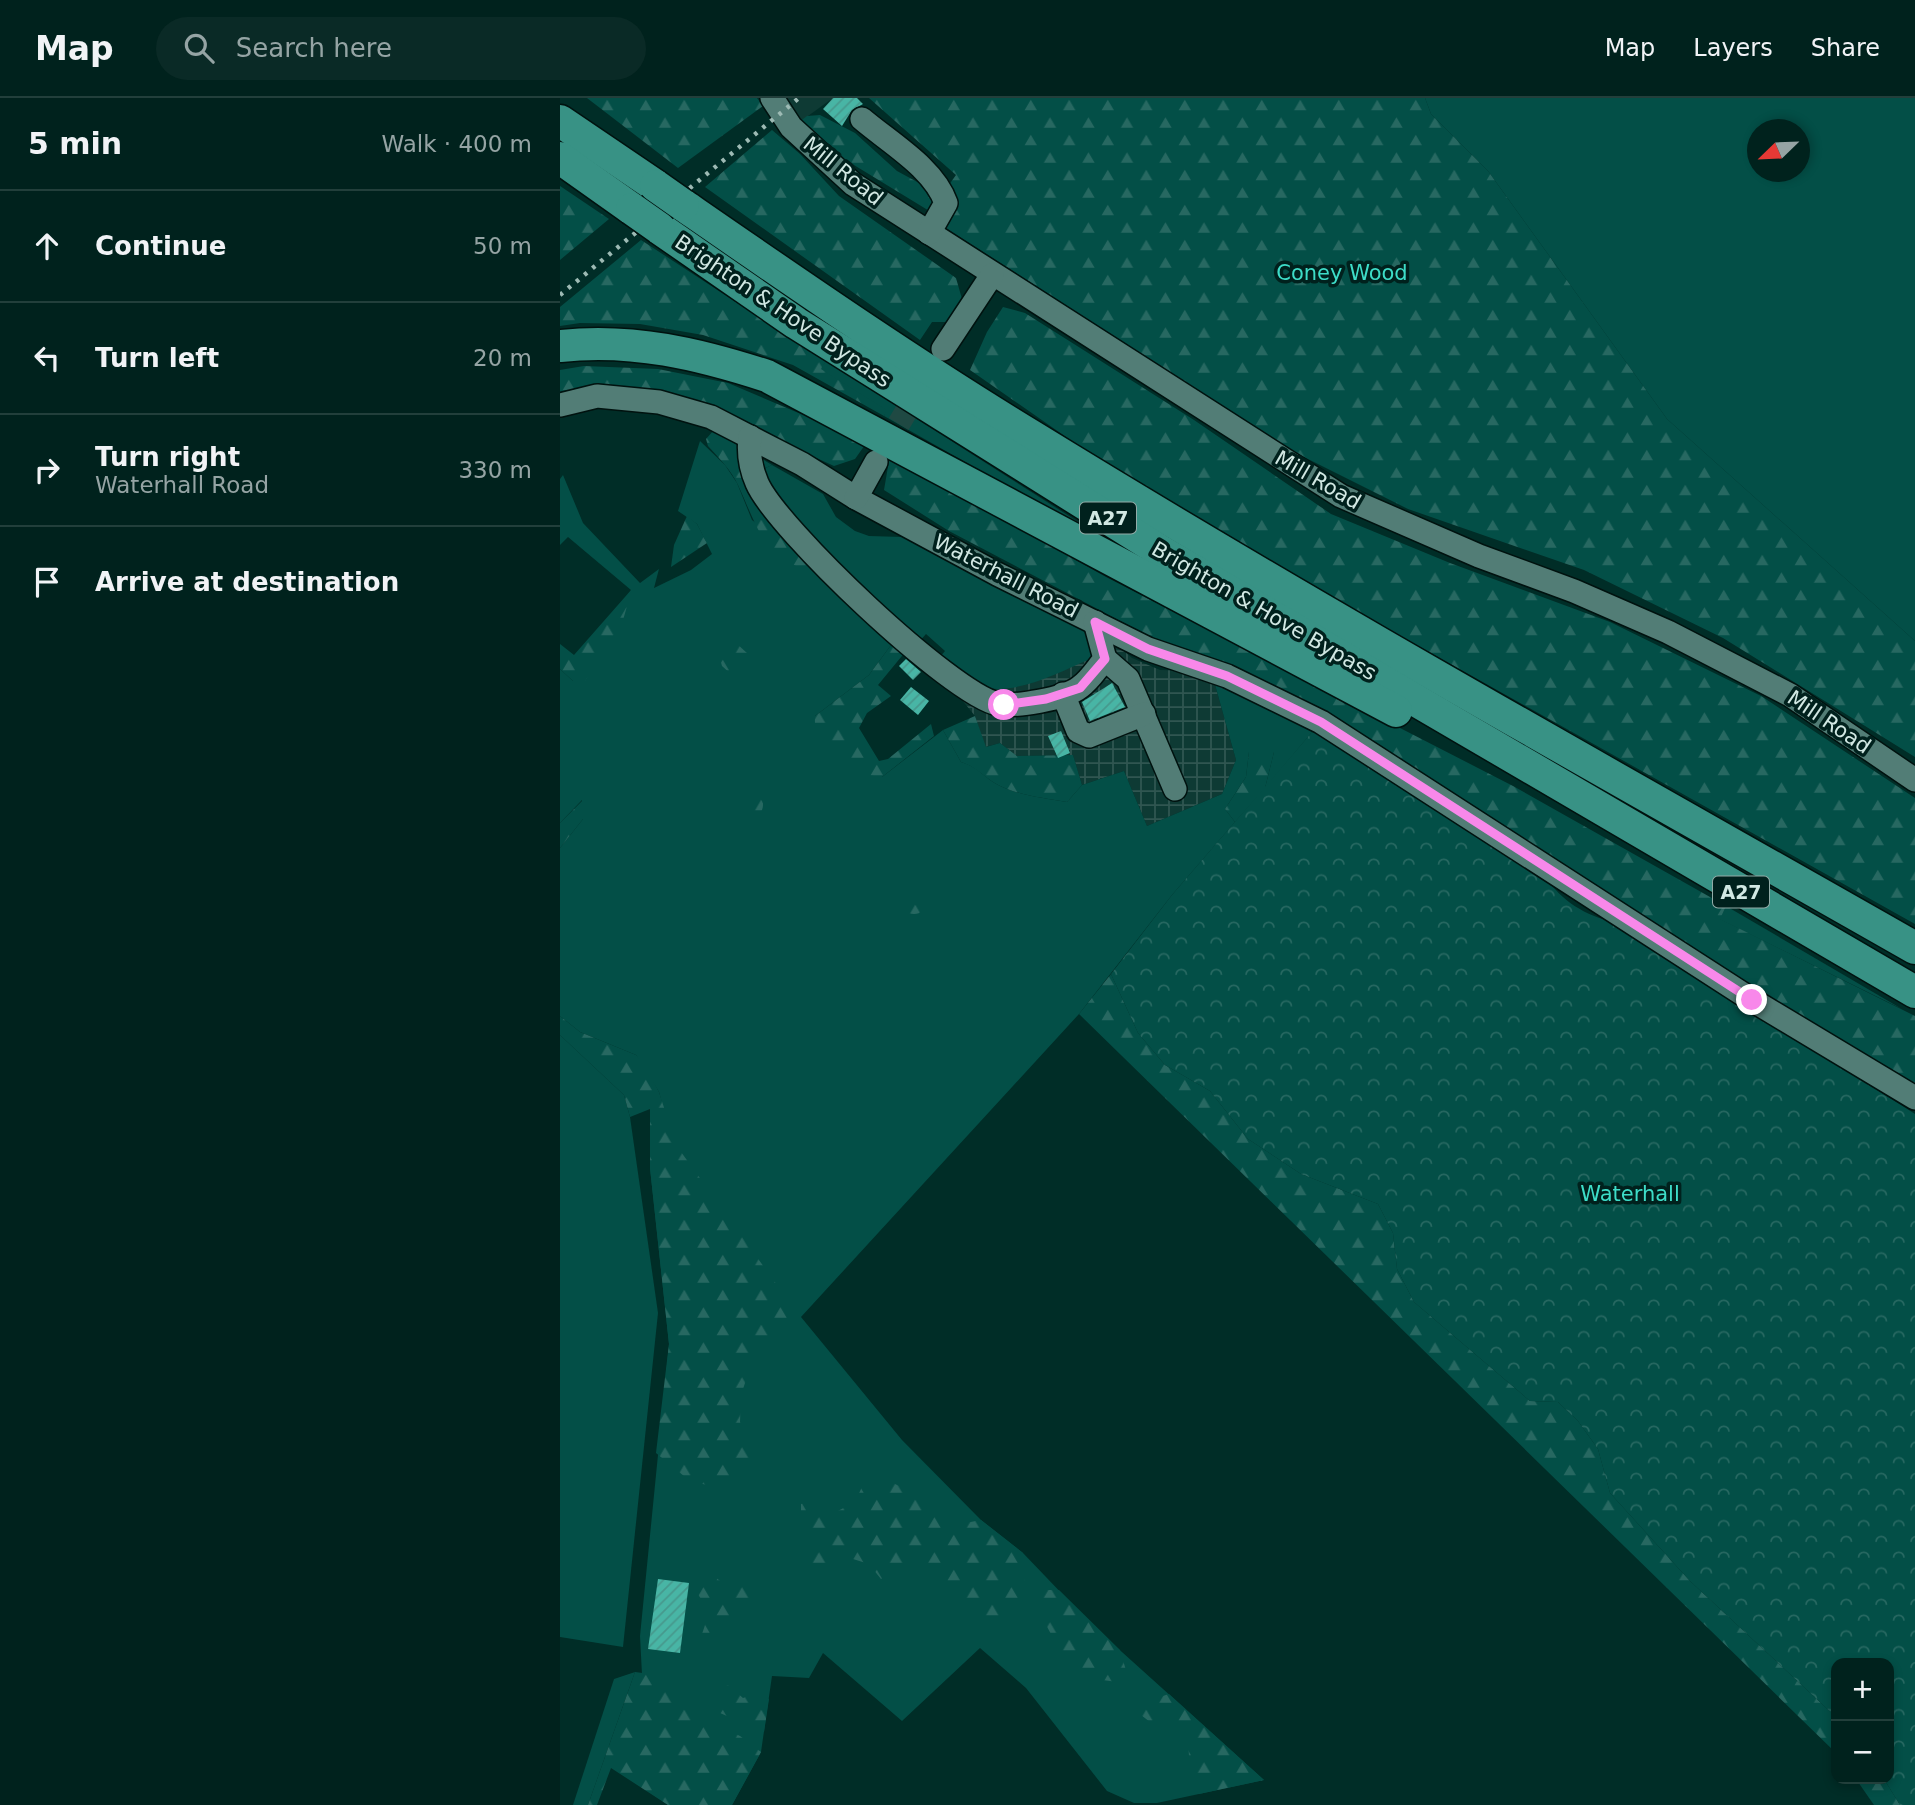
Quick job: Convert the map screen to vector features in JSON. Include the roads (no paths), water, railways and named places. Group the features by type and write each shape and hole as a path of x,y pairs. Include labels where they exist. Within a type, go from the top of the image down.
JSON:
{"highway":[{"name":"A27","path":"560,99 593,125 620,160"},
{"name":"Brighton & Hove Bypass","path":"560,121 870,334 1033,438 1537,734 1915,948"},
{"name":"Brighton & Hove Bypass","path":"560,158 796,323 1161,552 1527,763 1567,791 1915,992"},
{"path":"560,346 584,343 649,345 705,356 767,376 1516,775 1567,791"}],"street":[{"name":"Mill Road","path":"772,98 791,127 853,184 1341,496 1479,556 1574,591 1668,632 1790,695 1915,780"},
{"path":"862,119 931,178 941,190 946,203 929,233"},
{"path":"943,349 992,275"},
{"name":"Waterhall Road","path":"560,405 597,396 659,402 711,417 998,574 1148,649 1227,676 1321,722 1752,1000 1915,1098"},
{"path":"750,437 747,455 758,485 813,555 934,666 976,697 1013,705 1063,694 1080,688 1105,659"},
{"path":"856,498 876,462"},
{"path":"1095,622 1105,659 1128,679 1175,789"},
{"path":"1063,694 1078,731 1088,736 1144,714"}],"tunnel":[{"path":"881,453 923,384"}],"railway":[{"path":"560,295 799,98"}],"park label":[{"name":"Coney Wood","path":"1342,273"},
{"name":"Waterhall","path":"1630,1194"}]}
